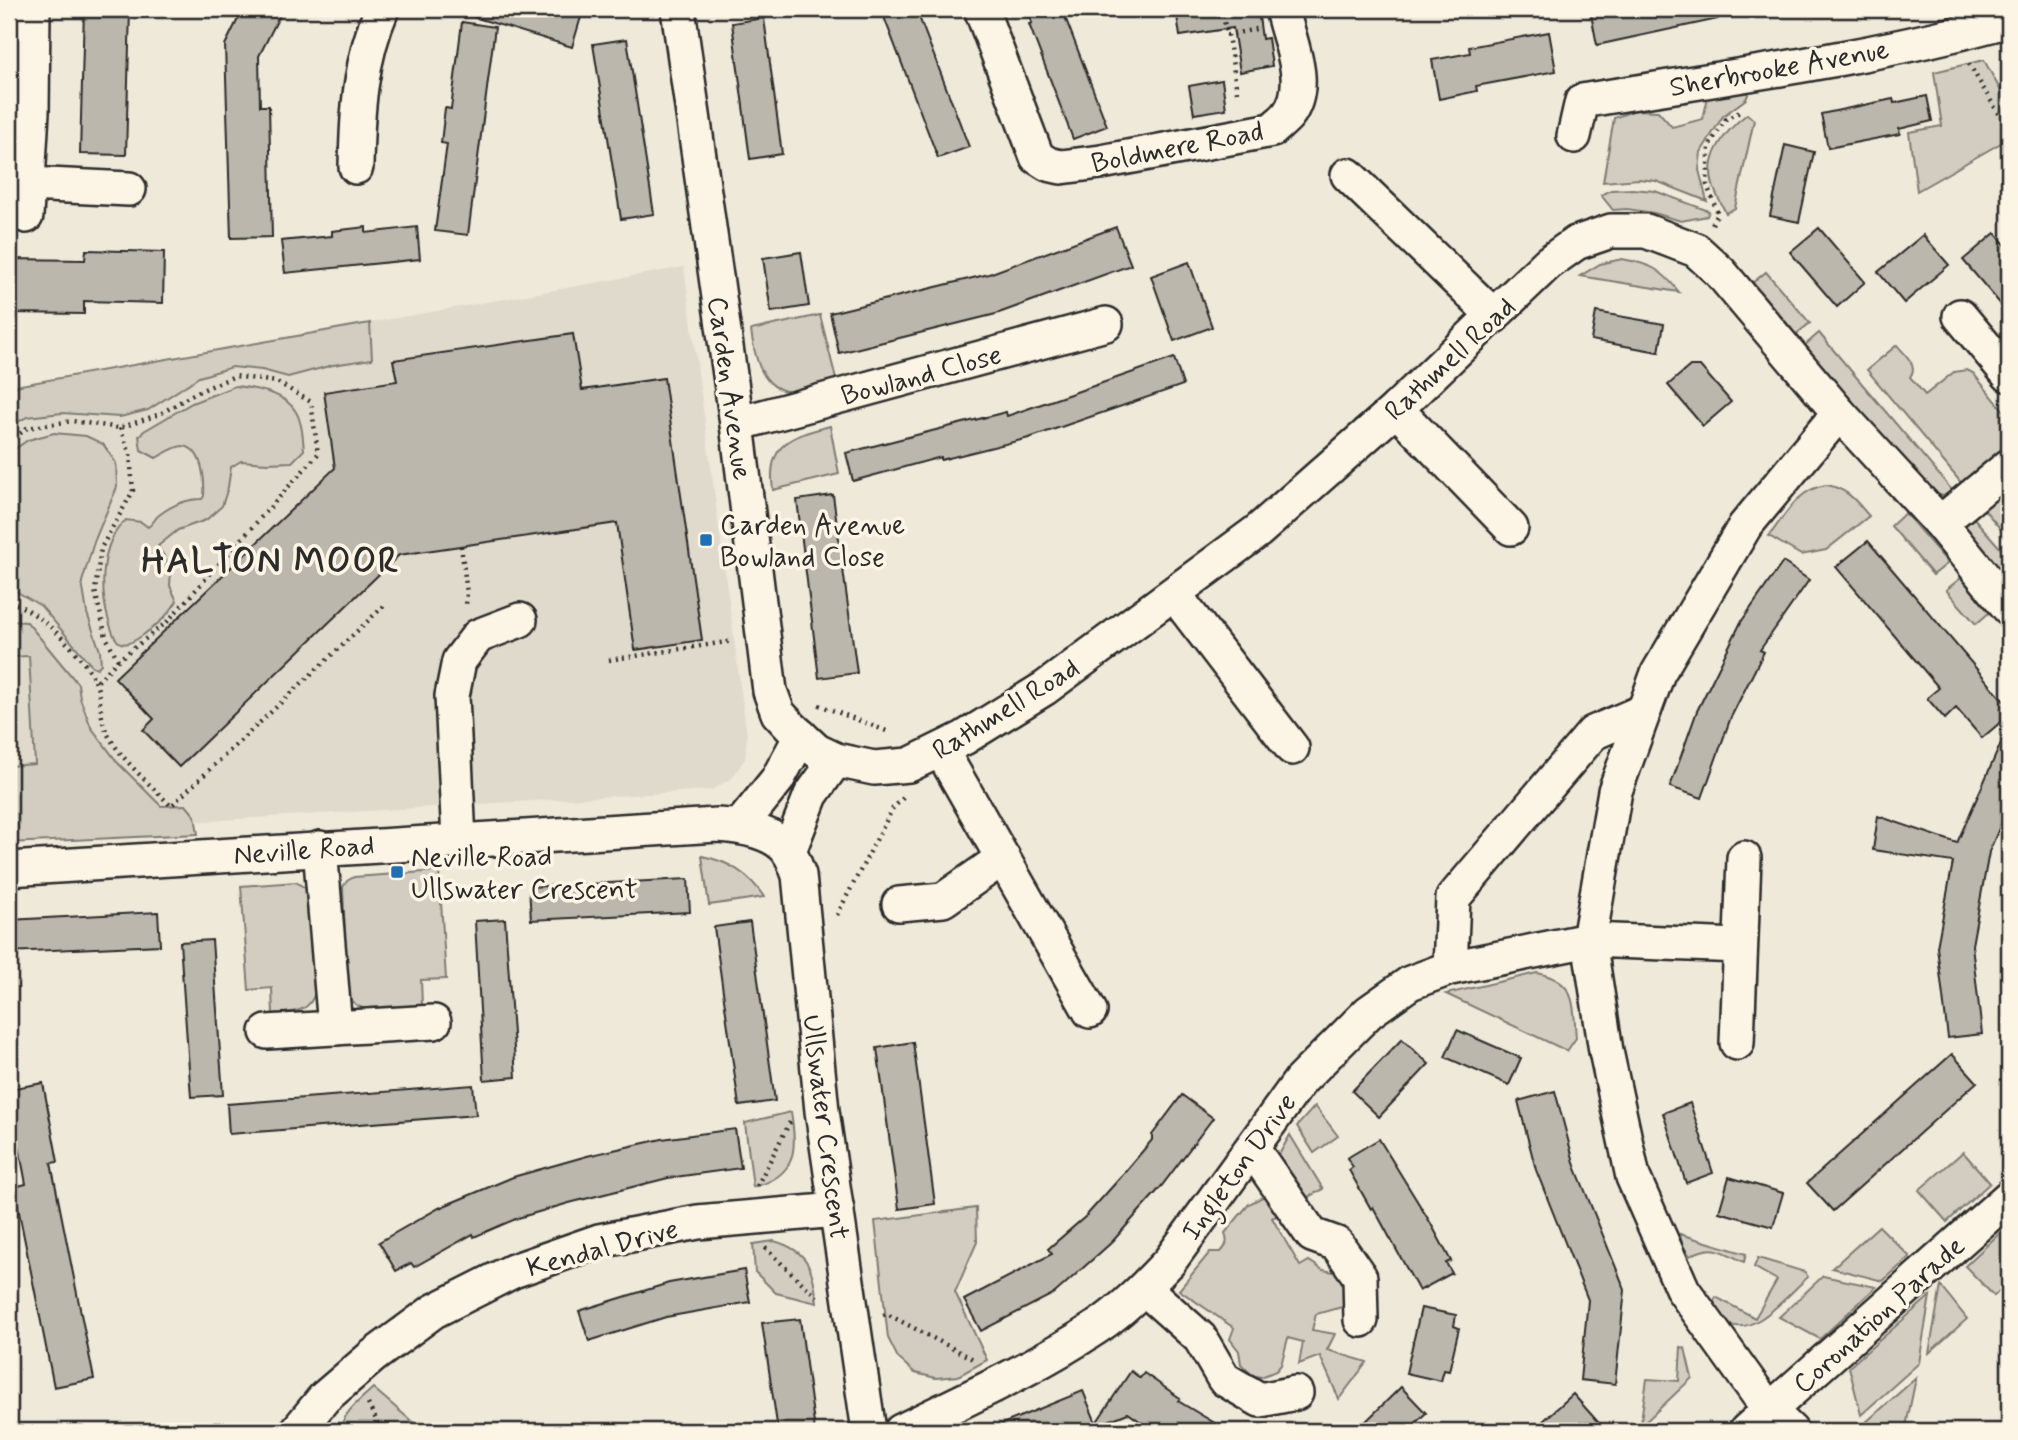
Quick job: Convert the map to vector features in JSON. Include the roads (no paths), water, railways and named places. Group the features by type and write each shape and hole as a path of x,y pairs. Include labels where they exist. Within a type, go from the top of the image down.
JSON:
{"street":[{"path":"33,9 32,112 27,200 129,189"},
{"path":"356,167 360,85 370,40 382,9"},
{"name":"Carden Avenue","path":"678,9 737,424 770,691 778,713 818,749"},
{"name":"Boldmere Road","path":"981,9 1037,157 1048,164 1061,167 1272,130 1288,114 1298,94 1297,66 1284,16"},
{"name":"Sherbrooke Avenue","path":"1574,136 1582,101 1952,36 2009,20"},
{"path":"1348,175 1494,316"},
{"name":"Rathmell Road","path":"818,749 874,768 909,765 964,738 1045,688 1258,531 1396,410 1548,262 1576,243 1611,231 1646,231 1696,250 1720,272 1839,413 1940,523 2009,608"},
{"path":"1960,316 2009,375"},
{"name":"Bowland Close","path":"737,424 1106,324"},
{"path":"1396,410 1511,528"},
{"path":"1769,1424 1683,1290 1633,1177 1606,1051 1589,940 1615,791 1658,673 1745,526 1839,413"},
{"path":"1940,523 2009,466"},
{"path":"1174,594 1292,748"},
{"path":"458,840 452,696 459,661 478,636 520,620"},
{"path":"1450,968 1453,898 1593,733 1644,711"},
{"path":"765,837 811,795 818,749"},
{"path":"765,837 777,780 818,749"},
{"path":"941,750 1090,1011"},
{"name":"Neville Road","path":"9,869 717,825 765,837"},
{"name":"Ullswater Crescent","path":"765,837 799,875 822,1111 869,1431"},
{"path":"320,848 335,1028"},
{"path":"899,904 943,900 1003,858"},
{"path":"1737,1043 1744,858"},
{"name":"Ingleton Drive","path":"901,1431 1044,1359 1099,1326 1144,1288 1169,1262 1300,1081 1369,1012 1410,983 1450,968 1589,940 1740,946"},
{"path":"267,1032 435,1022"},
{"path":"1252,1148 1312,1235 1337,1244 1360,1276 1361,1320"},
{"name":"Coronation Parade","path":"1769,1424 2009,1197"},
{"name":"Kendal Drive","path":"297,1431 324,1398 373,1356 434,1311 513,1271 599,1241 698,1222 837,1210"},
{"path":"1144,1288 1200,1338 1224,1378 1260,1400 1296,1393"}],"place":[{"name":"Carden Avenue Bowland Close","path":"706,540"},
{"name":"Neville Road Ullswater Crescent","path":"397,872"}],"district":[{"name":"HALTON MOOR","path":"271,560"}]}
